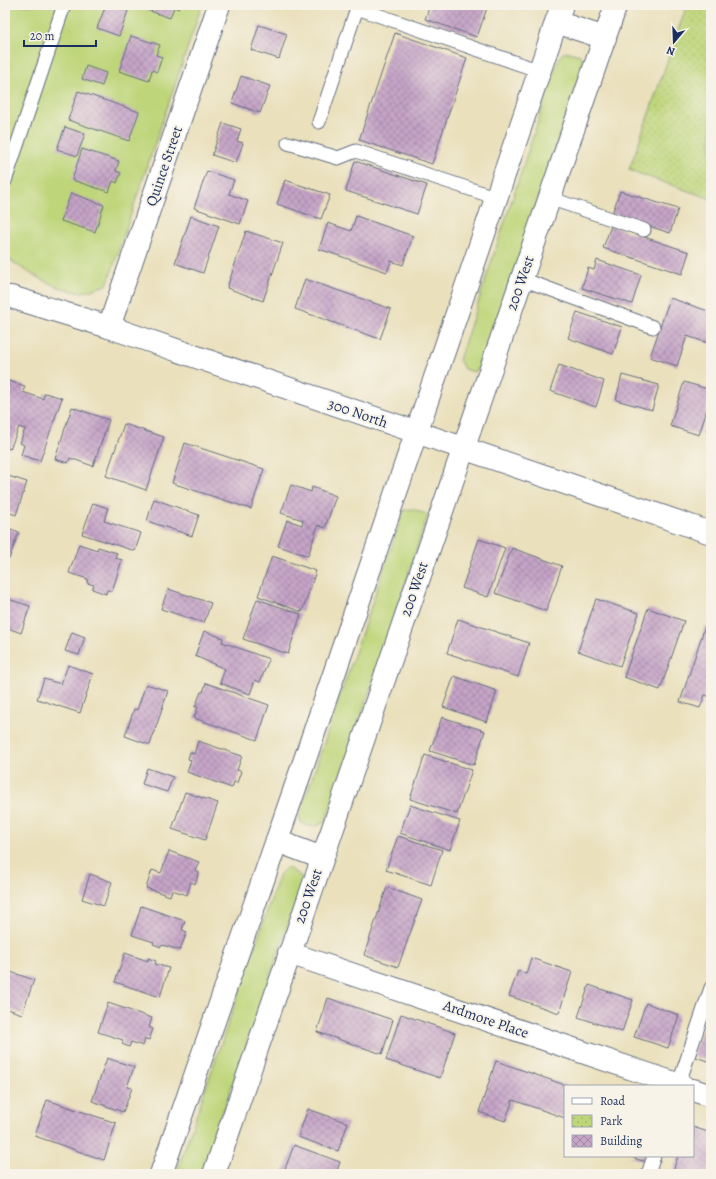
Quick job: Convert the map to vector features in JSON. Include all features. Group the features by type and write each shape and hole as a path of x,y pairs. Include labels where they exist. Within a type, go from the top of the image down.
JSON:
{"street":[{"name":"Quince Street","path":"109,327 219,5"},
{"name":"200 West","path":"214,1174 289,952 616,5"},
{"path":"161,1174 277,842 559,14 604,38"},
{"name":"300 North","path":"7,300 109,327 711,533"},
{"path":"277,842 322,858"},
{"name":"Ardmore Place","path":"289,952 680,1085"},
{"name":"Ardmore Place","path":"694,1090 711,1096"}],"lane":[{"path":"6,174 64,5"},
{"path":"319,122 357,8 540,71"},
{"path":"288,143 338,158 356,150 497,198"},
{"path":"550,198 644,230"},
{"path":"522,279 653,327"},
{"path":"683,1085 711,988"},
{"path":"648,1174 654,1157"}],"green space":[{"path":"5,5 202,5 107,285 89,291 74,291 53,285 21,268 5,256"},
{"path":"687,5 711,5 711,199 629,170"},
{"path":"569,52 580,55 583,60 583,65 482,367 474,372 464,369 459,360 559,58 563,53"},
{"path":"413,509 428,515 326,821 316,826 307,825 300,822 299,816 404,510"},
{"path":"287,867 302,877 302,885 201,1174 180,1174 178,1168 280,874"}],"building":[{"path":"106,5 112,5 128,11 119,36 97,28"},
{"path":"133,5 180,5 179,9 174,7 170,18"},
{"path":"285,5 299,5 298,10"},
{"path":"430,5 488,5 477,37 425,19"},
{"path":"259,25 287,34 279,59 251,50"},
{"path":"395,33 467,58 432,164 359,140"},
{"path":"131,36 160,45 156,55 162,57 157,72 152,70 149,81 119,71"},
{"path":"86,66 106,73 102,86 82,79"},
{"path":"241,76 270,86 260,113 232,103"},
{"path":"78,91 139,112 129,141 68,120"},
{"path":"223,123 241,129 237,141 243,143 236,163 212,155"},
{"path":"65,127 85,134 77,156 57,149"},
{"path":"82,149 119,161 116,171 121,173 117,183 113,181 109,192 72,180"},
{"path":"355,161 427,185 417,214 346,191"},
{"path":"207,171 234,180 229,194 248,201 240,224 194,208"},
{"path":"285,180 330,195 321,219 277,204"},
{"path":"620,191 678,209 670,233 612,214"},
{"path":"71,193 104,205 95,232 61,221"},
{"path":"191,216 219,226 203,273 175,263"},
{"path":"356,216 413,236 403,265 391,261 387,272 319,249 328,223 351,231"},
{"path":"611,226 689,252 682,274 603,248"},
{"path":"246,231 283,243 263,301 227,288"},
{"path":"597,260 641,275 632,304 582,288 588,268 594,270"},
{"path":"305,279 391,309 380,339 295,309"},
{"path":"670,298 711,312 711,344 687,336 677,366 650,357"},
{"path":"577,312 622,327 613,354 568,338"},
{"path":"559,365 604,381 596,407 550,391"},
{"path":"622,375 659,385 652,410 616,400"},
{"path":"9,381 25,386 23,392 43,399 45,393 62,398 40,461 21,455 24,445 20,443 25,429 19,427 10,449 5,447 5,392"},
{"path":"684,382 711,390 711,397 699,435 670,426"},
{"path":"72,407 109,420 93,466 70,458 68,463 55,459"},
{"path":"711,421 711,432 707,431"},
{"path":"124,424 164,437 146,490 106,476"},
{"path":"185,443 264,469 251,509 172,483"},
{"path":"5,475 27,482 16,515 5,511"},
{"path":"291,485 311,492 312,487 336,496 325,528 318,525 308,556 278,546 287,520 302,525 303,520 281,513"},
{"path":"154,499 199,515 192,536 147,521"},
{"path":"93,503 108,508 104,521 141,533 135,551 82,534"},
{"path":"5,527 19,532 9,559 5,558"},
{"path":"479,539 505,548 488,597 462,588"},
{"path":"79,544 97,550 98,547 117,553 115,558 122,560 112,591 107,590 106,594 92,589 94,585 87,583 88,579 69,573"},
{"path":"512,548 562,566 546,611 495,593"},
{"path":"272,556 316,571 302,612 258,596"},
{"path":"168,589 211,603 204,623 161,609"},
{"path":"5,598 30,606 21,633 5,627"},
{"path":"257,599 301,614 288,654 243,639"},
{"path":"596,599 639,613 620,666 578,651"},
{"path":"648,608 684,621 660,690 624,677"},
{"path":"458,619 529,643 518,677 447,653"},
{"path":"705,626 711,628 711,697 705,695 700,708 680,702"},
{"path":"204,631 223,638 222,642 269,659 260,682 255,680 250,694 220,683 225,669 195,656"},
{"path":"72,632 85,637 79,655 65,651"},
{"path":"68,665 93,674 80,713 37,699 44,679 61,684"},
{"path":"454,676 497,691 487,722 443,707"},
{"path":"206,683 269,705 257,740 194,718 198,707 195,707"},
{"path":"146,684 168,691 150,745 125,736 134,709 137,710"},
{"path":"442,717 485,731 474,765 430,751"},
{"path":"198,741 242,756 237,770 241,771 237,783 234,782 232,788 187,772 191,760 188,759 190,752 194,754"},
{"path":"425,755 472,770 457,814 410,799"},
{"path":"147,768 173,777 167,792 142,784"},
{"path":"185,792 218,803 205,840 172,829"},
{"path":"410,805 460,821 450,850 400,833"},
{"path":"398,836 442,850 431,885 386,870"},
{"path":"169,851 199,862 195,871 199,872 195,884 191,882 187,895 172,890 170,896 146,888 152,870 161,873"},
{"path":"90,874 112,882 104,906 82,899"},
{"path":"387,887 422,900 398,967 364,955"},
{"path":"141,906 185,921 182,930 187,932 180,950 162,945 161,947 153,944 154,942 132,935"},
{"path":"125,953 148,961 148,958 156,961 155,964 169,968 160,997 115,982"},
{"path":"531,958 572,972 559,1013 509,996 518,971 526,974"},
{"path":"5,970 34,980 22,1014 5,1008"},
{"path":"589,985 633,1000 622,1032 578,1017"},
{"path":"328,998 393,1020 382,1054 317,1032"},
{"path":"108,1003 152,1018 149,1027 153,1029 149,1040 145,1039 143,1046 131,1042 129,1047 122,1044 123,1040 98,1032"},
{"path":"646,1003 679,1015 668,1048 634,1037"},
{"path":"711,1008 711,1062 692,1056"},
{"path":"401,1014 455,1033 440,1078 386,1060"},
{"path":"5,1040 8,1041 5,1049"},
{"path":"107,1058 134,1067 127,1087 132,1088 123,1112 92,1101"},
{"path":"496,1061 565,1085 564,1118 513,1100 505,1121 479,1112"},
{"path":"47,1100 116,1123 104,1160 35,1136"},
{"path":"308,1109 348,1123 338,1151 298,1137"},
{"path":"694,1127 711,1133 711,1166 708,1174 672,1174 678,1157 694,1157"},
{"path":"294,1145 340,1162 336,1174 283,1174"},
{"path":"631,1157 648,1157 646,1162"}]}
